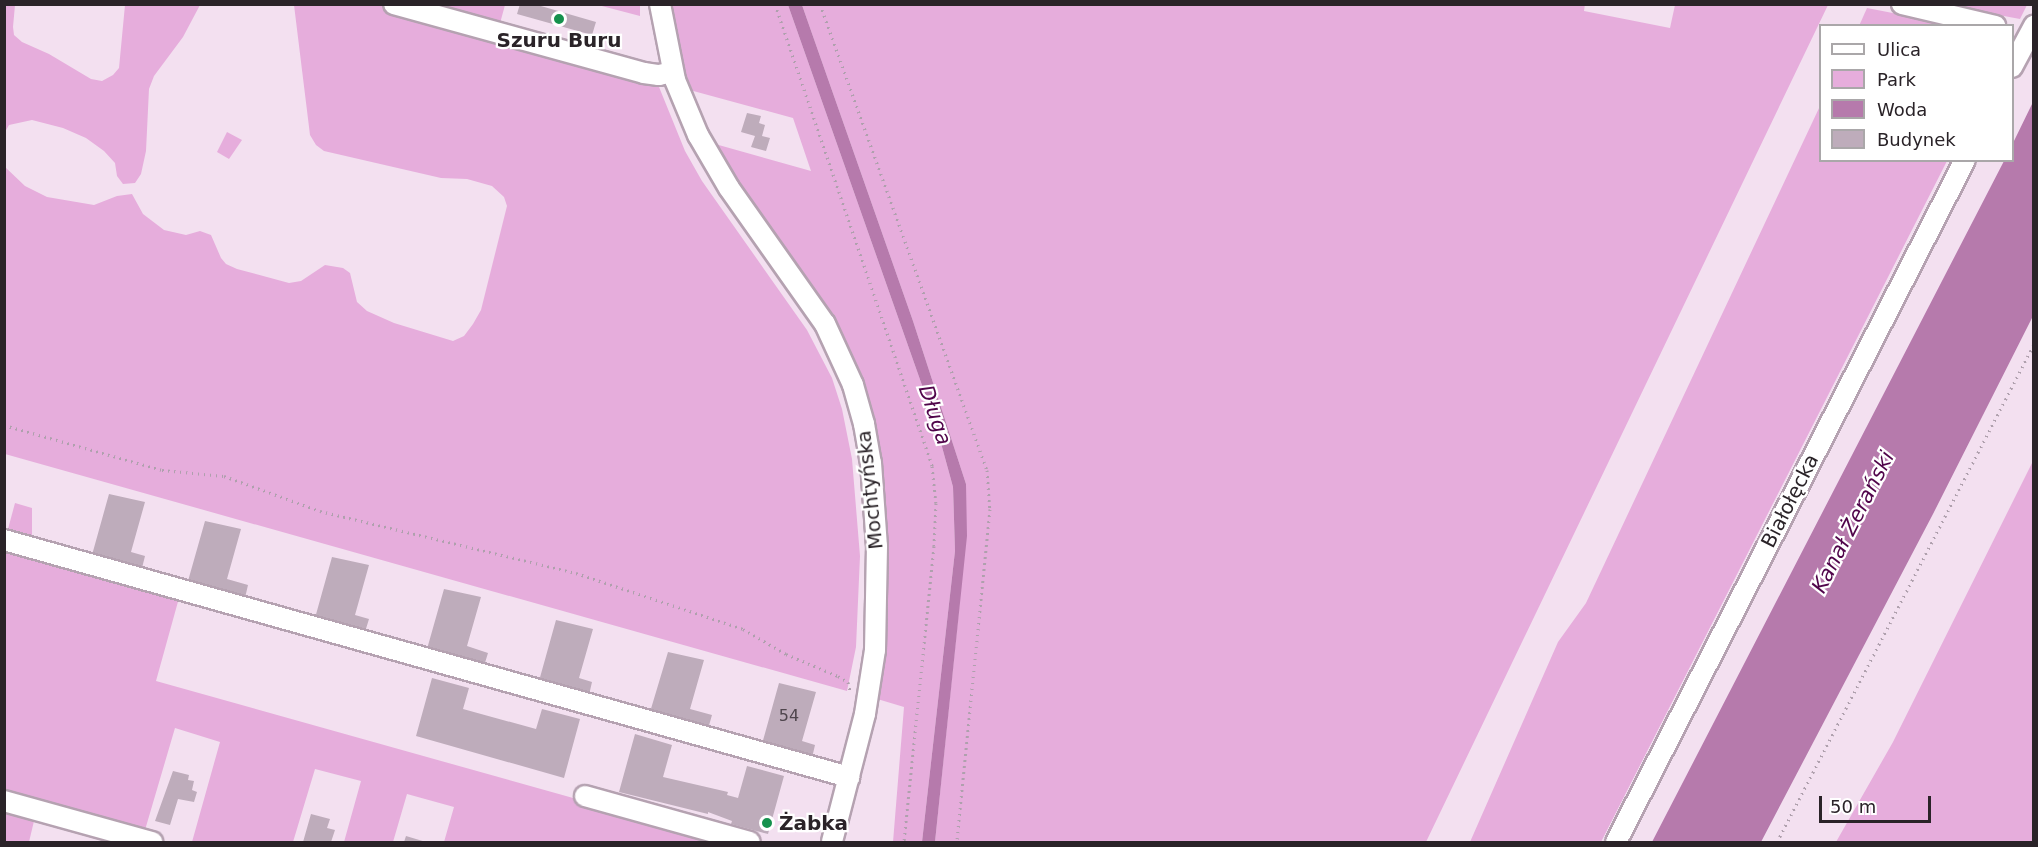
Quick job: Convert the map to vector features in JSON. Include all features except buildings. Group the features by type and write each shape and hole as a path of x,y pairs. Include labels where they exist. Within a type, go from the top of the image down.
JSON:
{"street":[{"path":"394,4 644,73 659,75 673,72"},
{"name":"Mochtyńska","path":"660,4 673,72 705,150 825,324 853,384 864,424 871,463 877,546 877,619 872,682 832,843"},
{"path":"1902,4 1987,24"},
{"path":"2014,64 2025,30"},
{"name":"Białołęcka","path":"1616,843 1964,162"},
{"path":"4,540 849,777"},
{"path":"585,796 750,843"},
{"path":"4,801 152,843"}],"path":[{"path":"775,4 932,466 936,503 934,546 904,843"},
{"path":"820,4 987,470 990,509 957,843"},
{"path":"1777,843 2034,344"},
{"path":"4,425 162,470 224,476 320,510 576,573 743,629 786,654 838,676 848,682 850,692"}],"green space":[{"path":"5,4 15,5 14,35 22,42 49,54 91,79 102,81 113,75 119,68 125,5 200,5 183,37 154,76 149,89 146,151 141,174 135,183 123,184 117,176 115,163 104,151 86,138 63,128 32,120 9,125 5,132"},
{"path":"1585,4 1584,11 1670,28 1675,5 1828,5 1426,842 935,842 959,609 966,484 913,321 802,5"},
{"path":"294,5 384,5 657,82 685,151 702,181 807,330 832,378 842,409 852,459 860,556 856,647 847,691 5,454 4,166 25,186 47,197 94,205 117,196 132,194 143,214 164,230 186,235 200,231 211,235 221,258 226,264 237,269 289,283 301,281 325,265 343,268 350,273 357,302 367,311 394,323 453,341 464,336 473,324 481,310 507,206 504,197 492,186 467,179 441,178 324,151 316,145 310,135"},
{"path":"418,5 505,5 499,27"},
{"path":"598,5 640,5 640,16"},
{"path":"667,5 788,5 936,425 953,487 955,551 922,842 893,842 904,707 874,698 868,409 708,142 811,171 793,118 686,89"},
{"path":"1945,5 2027,5 2020,19"},
{"path":"1867,8 1949,24 1860,24"},
{"path":"1819,108 1819,162 1946,162 1601,842 1470,842 1558,642 1586,603"},
{"path":"227,132 242,140 229,159 217,152"},
{"path":"2033,461 2033,842 1836,842 1893,742"},
{"path":"15,503 32,508 32,536 8,529"},
{"path":"4,549 179,598 156,681 730,842 444,842 454,807 407,794 393,842 344,842 361,781 315,769 293,842 192,842 220,742 175,728 145,830 5,790"},
{"path":"4,813 34,821 29,842 5,842"}],"water":[{"name":"Długa","path":"788,5 802,5 913,321 966,484 967,536 935,842 922,842 955,551 953,487 936,425"},
{"name":"Kanał Żerański","path":"2033,102 2033,316 1933,514 1761,842 1652,842 2003,162 2014,162 2014,141"}],"place":[{"name":"Szuru Buru","path":"559,19"},
{"name":"Żabka","path":"767,823"}]}
